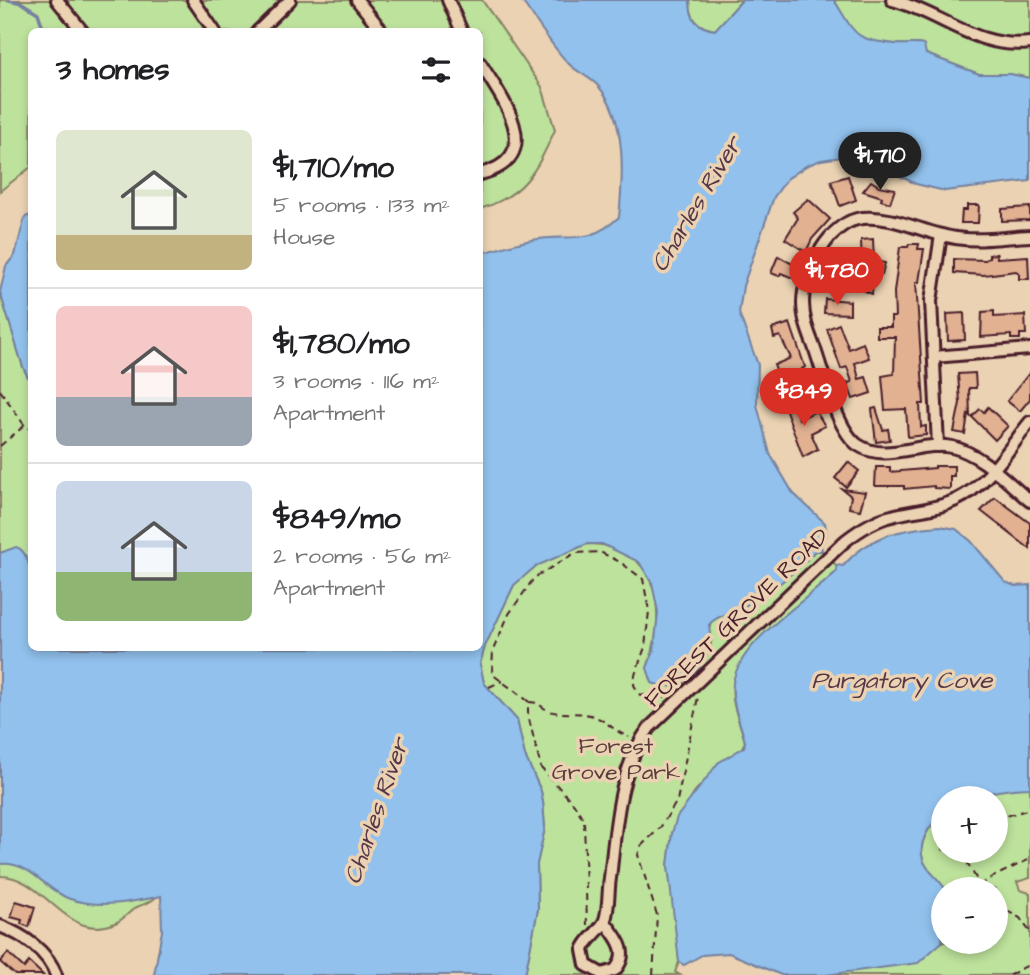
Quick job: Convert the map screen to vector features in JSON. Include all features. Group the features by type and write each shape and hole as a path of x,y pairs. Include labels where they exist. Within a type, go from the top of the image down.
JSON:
{"street":[{"path":"57,0 80,28"},
{"path":"193,0 213,28"},
{"path":"261,28 290,0"},
{"path":"356,0 380,28"},
{"path":"448,0 460,28"},
{"path":"892,0 909,2 988,41 1030,43"},
{"path":"483,68 506,105 517,137 515,148 508,158 483,173"},
{"path":"1030,236 968,239 872,218 849,221 837,230 818,257 806,283 803,304 809,334 843,425 852,440 865,449 881,453 938,446 964,451 1030,501"},
{"path":"938,446 931,292 941,235"},
{"path":"934,357 1030,349"},
{"name":"FOREST GROVE ROAD","path":"605,922 622,792 629,765 640,741 701,678 854,534 881,519 956,500 973,490 1030,422"},
{"path":"605,922 621,945 623,954 618,967 605,974 591,970 583,958 584,946 605,922"},
{"path":"0,926 38,948 48,959 56,975"}],"path":[{"path":"0,390 28,428"},
{"path":"0,446 25,426"},
{"path":"640,741 618,733 604,721 590,715 545,710 538,703 528,701 492,674 494,650 509,614 534,578 575,553 600,552 620,562 643,579 649,611 645,647 634,685 640,695 683,696"},
{"path":"653,975 657,915 638,855 641,846 660,828 677,801 701,678"},
{"path":"489,687 503,681"},
{"path":"528,701 528,715 541,768 574,804 584,820 586,919 592,935"},
{"path":"1008,815 1030,808"},
{"path":"993,877 1030,859"},
{"path":"1008,912 1020,918 1030,932"},
{"path":"1010,975 1030,964"}],"green space":[{"path":"0,0 482,0 542,87 555,130 542,158 527,180 508,197 483,208 483,28 28,28 28,169 0,191"},
{"path":"690,0 742,0 715,30 703,27 696,21 691,12"},
{"path":"834,0 1030,0 1030,78 1010,74 979,74 926,54 919,44 882,43 864,39 851,29"},
{"path":"0,292 28,376 28,618 0,553"},
{"name":"Forest Grove Park","path":"587,544 611,547 630,556 644,569 652,585 657,625 647,668 672,687 691,675 706,657 711,643 711,621 762,597 815,551 822,551 836,565 837,571 761,637 738,668 732,692 745,742 740,751 718,763 709,778 696,790 672,833 668,866 677,929 679,962 675,972 680,975 525,975 538,909 537,864 545,828 543,802 541,791 525,756 517,720 484,683 480,664 485,646 514,585 536,566"},
{"path":"0,707 151,882 156,897 154,899 134,909 118,922 98,927 82,924 69,917 30,886 16,879 0,876"},
{"path":"1008,788 1030,788 1030,878 1017,882 1020,890 1030,893 1030,975 825,975 931,945 931,954 1008,954 1008,877 936,877 923,859 922,844 931,826 931,863 1008,863"}],"water":[{"name":"Charles River","path":"521,0 690,0 695,21 703,27 715,30 742,0 834,0 852,28 863,37 882,42 924,45 926,54 979,74 1010,74 1030,78 1030,181 945,191 916,184 869,161 842,157 821,160 806,166 787,179 774,197 743,286 739,313 758,365 757,405 770,454 793,493 825,523 827,535 821,545 822,551 815,551 775,587 755,601 712,621 709,625 708,650 696,672 687,680 677,685 652,683 647,668 654,650 658,612 652,583 639,562 602,544 587,544 536,566 514,585 485,646 480,664 484,683 517,720 525,756 541,791 543,802 545,828 537,864 538,909 525,975 154,975 162,931 161,896 116,903 81,902 61,895 29,871 11,864 0,864 0,553 16,547 23,552 28,562 28,651 483,651 483,253 532,240 587,236 608,226 619,217 622,167 619,132 614,115 608,100 596,84 562,57"},
{"path":"28,216 28,378 0,292 6,266 15,255 25,217"},
{"name":"Purgatory Cove","path":"940,526 956,529 971,541 1005,582 1015,586 1030,585 1030,788 1008,790 1008,786 931,786 931,826 924,837 922,852 927,867 936,877 931,877 931,952 918,963 825,975 781,975 729,953 702,955 684,965 679,962 668,866 672,833 677,817 718,763 744,747 733,692 737,668 760,637 837,571 836,565 843,566 875,541 912,529"}],"building":[{"path":"848,176 856,200 840,206 831,181"},
{"path":"871,181 879,186 895,189 890,203 881,200 882,197 863,191"},
{"path":"808,199 830,219 812,239 806,252 785,239 798,218 793,212"},
{"path":"967,205 979,205 978,223 961,223 962,210 967,210"},
{"path":"1030,207 1030,220 1002,221 1002,209"},
{"path":"873,239 874,261 885,263 882,274 875,272 872,294 847,283 849,278 835,270 838,262 862,271 861,240"},
{"path":"909,244 919,244 918,249 924,249 919,282 916,282 924,404 920,404 921,427 926,426 926,435 908,437 906,409 885,410 882,376 894,374 895,337 877,337 877,327 891,327 891,317 895,317 894,292 900,247 908,247"},
{"path":"997,254 997,258 1028,256 1029,279 1019,279 1019,273 1016,271 984,275 954,273 954,259 985,260 989,255"},
{"path":"778,256 798,267 793,278 781,273 779,276 771,273"},
{"path":"825,299 850,301 850,314 824,313"},
{"path":"994,311 994,317 1025,315 1026,334 1020,334 1020,339 1011,339 1011,335 981,337 982,312"},
{"path":"964,313 965,340 948,341 947,314"},
{"path":"790,323 805,367 802,369 807,382 791,388 786,375 779,378 774,365 791,358 780,336 774,338 772,329"},
{"path":"839,324 849,349 863,343 869,358 855,363 859,379 866,377 871,393 853,399 847,383 852,382 847,367 841,369 827,329"},
{"path":"1030,372 1030,399 1020,411 1007,401"},
{"path":"975,373 976,388 969,388 970,416 968,414 965,434 954,432 960,403 958,374"},
{"path":"795,402 799,419 816,411 825,426 811,433 818,449 803,457 784,405"},
{"path":"988,407 1008,426 995,440 972,417 980,409 984,412"},
{"path":"876,408 883,430 888,429 890,440 876,442 872,409"},
{"path":"848,462 859,471 846,487 835,478"},
{"path":"954,466 954,476 950,476 950,489 934,486 904,489 904,486 875,486 876,467 890,467 890,472"},
{"path":"842,489 865,492 860,510 849,508 851,496"},
{"path":"995,497 1030,523 1030,549 981,511"},
{"path":"16,901 35,907 29,927 21,924 22,920 11,917"},
{"path":"8,953 24,968 29,962 43,975 15,975 0,962"}],"waterway":[{"path":"9,0 22,3 38,13 43,28"}]}
